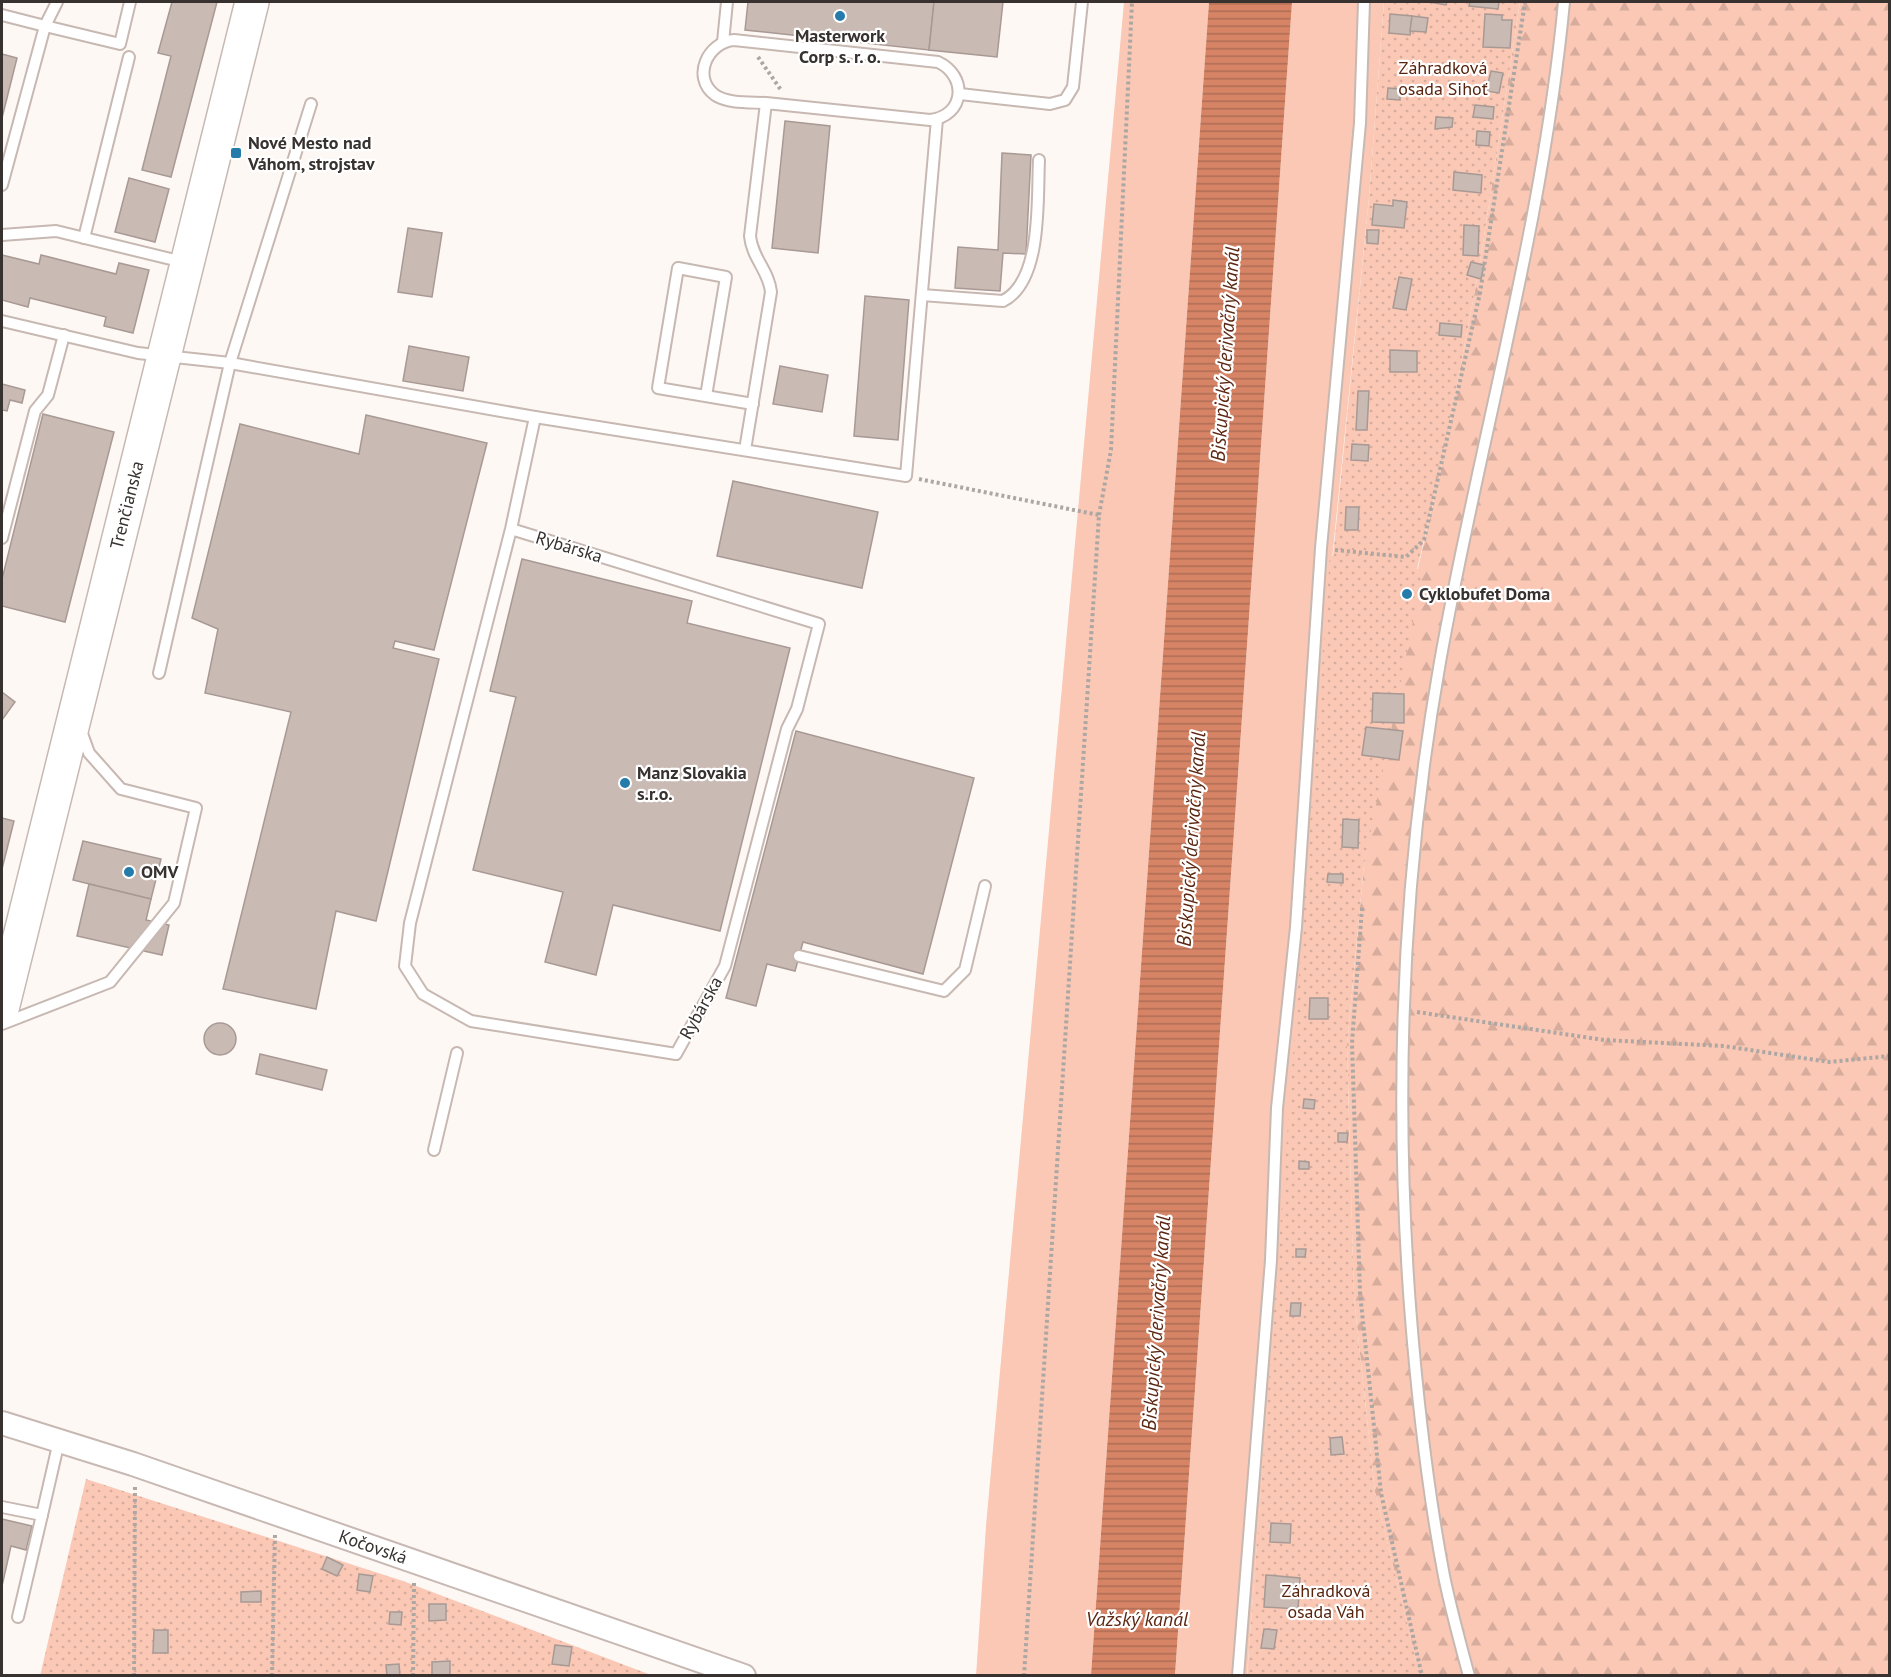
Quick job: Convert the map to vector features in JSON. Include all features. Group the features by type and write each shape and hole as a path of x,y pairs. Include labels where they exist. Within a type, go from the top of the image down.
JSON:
{"main road":[{"name":"Trenčianska","path":"2,1009 252,2"}],"street":[{"name":"Kočovská","path":"2,1423 59,1440 744,1676"}],"lane":[{"path":"2,185 45,26 57,2"},
{"path":"2,15 120,44 130,2"},
{"path":"723,42 727,2"},
{"path":"960,94 1050,104 1065,100 1073,87 1082,2"},
{"path":"1238,1676 1271,1260 1277,1108 1296,927 1321,548 1360,123 1365,2"},
{"path":"1468,1676 1444,1577 1417,1397 1403,1208 1402,1010 1411,860 1439,666 1543,158 1564,2"},
{"path":"723,42 747,42 938,62 953,72 958,81 960,94 955,107 937,119 720,97 708,87 705,77 706,59 714,47 723,42"},
{"path":"84,238 129,57"},
{"path":"745,450 771,292 770,282 751,248 750,236 766,103"},
{"path":"159,673 230,363 310,104"},
{"path":"2,321 138,353 230,363 535,417 906,476 937,119"},
{"path":"922,295 1004,301 1011,297 1023,280 1034,249 1039,160"},
{"path":"2,235 56,231 187,263"},
{"path":"706,396 726,276 678,268 658,388 753,404"},
{"path":"2,538 35,411 48,395 64,335"},
{"name":"Rybárska","path":"511,529 819,624 797,709 787,729 736,941 676,1054 471,1021 423,994 405,966 410,923 511,529 535,417"},
{"path":"2,1024 110,982 174,903 196,808 122,789 88,753 75,714"},
{"path":"799,956 944,991 965,970 985,886"},
{"path":"435,1150 457,1053"},
{"path":"18,1617 59,1440"},
{"path":"2,1507 42,1515"}],"path":[{"path":"1024,1676 1099,515 1111,450 1132,2"},
{"path":"1321,548 1406,557 1424,540 1480,293 1525,2"},
{"path":"747,42 793,106"},
{"path":"906,476 1099,515"},
{"path":"1362,908 1352,1043 1359,1293 1381,1493 1422,1676"},
{"path":"1402,1010 1605,1040 1724,1046 1829,1062 1890,1056"},
{"path":"134,1676 135,1489"},
{"path":"272,1676 276,1531"},
{"path":"412,1676 414,1579"}],"green space":[{"path":"1124,2 1209,2 1091,1675 976,1676 986,1526"},
{"path":"1292,2 1384,2 1369,198 1332,559 1247,1675 1175,1676"},
{"path":"1384,2 1520,2 1479,269 1440,474 1417,569 1423,571 1364,865 1347,1045 1354,1298 1375,1492 1420,1675 1247,1676 1330,556 1333,556 1369,198"},
{"path":"1520,2 1889,2 1889,1675 1420,1676 1375,1492 1354,1298 1347,1045 1364,865 1417,572 1440,474 1479,269"},
{"path":"86,1479 403,1581 651,1675 40,1676"}],"water":[{"name":"Važský kanál","path":"1209,2 1292,2 1175,1675 1091,1675"}],"building":[{"path":"172,2 217,2 171,177 142,170 171,56 158,53"},
{"name":"Masterwork Corp s. r. o.","path":"748,2 934,2 929,50 745,30"},
{"path":"934,2 1003,2 997,57 929,50"},
{"path":"1429,2 1447,2 1446,5"},
{"path":"1470,2 1499,2 1498,9 1469,6"},
{"path":"1390,14 1412,16 1410,35 1389,33"},
{"path":"1485,14 1502,15 1502,20 1512,20 1510,48 1483,47"},
{"path":"1412,16 1428,18 1426,32 1410,31"},
{"path":"2,54 17,58 2,118"},
{"path":"1491,71 1503,73 1499,93 1486,91"},
{"path":"1388,88 1400,89 1400,100 1387,99"},
{"path":"1475,105 1494,107 1493,119 1473,117"},
{"path":"1436,117 1453,118 1452,127 1435,129"},
{"path":"785,121 830,126 818,253 772,248"},
{"path":"1477,131 1490,132 1489,146 1476,145"},
{"path":"1002,153 1031,155 1026,254 1003,253 1000,291 955,288 958,247 998,250"},
{"path":"1454,172 1482,175 1481,193 1453,190"},
{"path":"129,178 169,189 155,242 115,232"},
{"path":"1393,200 1407,202 1404,228 1372,225 1374,204 1393,206"},
{"path":"1464,225 1479,226 1478,256 1463,255"},
{"path":"408,228 442,233 432,297 398,292"},
{"path":"1367,230 1379,230 1378,244 1367,243"},
{"path":"2,255 39,264 41,255 116,274 119,263 149,270 133,333 104,326 106,317 30,298 28,307 2,300"},
{"path":"1471,262 1484,265 1481,279 1467,275"},
{"path":"1399,277 1412,279 1406,310 1393,308"},
{"path":"865,296 909,300 898,440 854,436"},
{"path":"1440,323 1462,325 1461,337 1439,335"},
{"path":"409,346 469,357 463,391 403,381"},
{"path":"1390,350 1417,351 1417,372 1390,372"},
{"path":"780,366 828,375 822,412 773,404"},
{"path":"2,384 25,390 22,403 10,400 7,411 2,410"},
{"path":"1358,391 1369,391 1367,430 1356,430"},
{"path":"43,414 114,432 65,622 2,606 2,579"},
{"path":"366,415 487,443 434,650 395,641 393,648 439,659 376,921 336,911 316,1009 223,989 291,712 205,693 218,629 192,618 240,424 359,454"},
{"path":"1352,444 1369,445 1368,461 1351,460"},
{"path":"733,481 878,512 862,588 717,556"},
{"path":"1346,507 1359,507 1358,530 1345,530"},
{"name":"Manz Slovakia s.r.o.","path":"522,559 692,601 687,623 790,648 720,931 613,905 596,975 545,962 563,892 473,870 516,697 490,691"},
{"path":"2,692 15,702 2,720"},
{"path":"1373,693 1404,694 1404,723 1372,722"},
{"path":"1366,727 1403,731 1399,760 1362,755"},
{"path":"796,731 974,778 923,974 803,942 795,971 767,964 756,1006 726,998"},
{"path":"2,818 14,821 2,869"},
{"path":"1343,819 1359,820 1358,848 1342,847"},
{"path":"83,841 161,859 151,899 73,880"},
{"path":"1328,874 1343,874 1343,883 1327,882"},
{"path":"89,884 151,899 146,920 169,925 162,955 77,936"},
{"path":"1310,998 1328,998 1328,1019 1309,1019"},
{"path":"220,1023 231,1028 236,1039 231,1050 220,1055 209,1050 204,1039 209,1028"},
{"path":"260,1054 327,1070 322,1090 256,1074"},
{"path":"1304,1099 1315,1100 1314,1109 1303,1108"},
{"path":"1338,1133 1348,1133 1347,1142 1338,1142"},
{"path":"1299,1161 1309,1162 1309,1169 1299,1169"},
{"path":"1296,1249 1306,1249 1305,1257 1296,1257"},
{"path":"1291,1303 1301,1303 1300,1316 1290,1316"},
{"path":"1342,1437 1344,1454 1331,1455 1330,1438"},
{"path":"2,1519 32,1526 26,1550 11,1546 2,1586"},
{"path":"1271,1523 1291,1524 1290,1543 1270,1542"},
{"path":"327,1557 343,1565 337,1576 322,1569"},
{"path":"359,1574 373,1576 370,1592 357,1590"},
{"path":"1266,1575 1300,1578 1298,1609 1264,1607"},
{"path":"261,1591 261,1602 241,1602 241,1592"},
{"path":"429,1604 446,1604 446,1620 429,1621"},
{"path":"390,1612 402,1612 401,1625 389,1624"},
{"path":"1264,1629 1277,1630 1274,1649 1261,1648"},
{"path":"154,1630 168,1630 168,1653 153,1653"},
{"path":"555,1645 572,1647 569,1666 552,1664"},
{"path":"450,1661 450,1676 432,1676 432,1662"},
{"path":"399,1664 400,1676 387,1676 386,1665"}],"place":[{"name":"Masterwork Corp s. r. o.","path":"840,16"},
{"name":"Nové Mesto nad Váhom, strojstav","path":"236,153"},
{"name":"Cyklobufet Doma","path":"1407,594"},
{"name":"Manz Slovakia s.r.o.","path":"625,783"},
{"name":"OMV","path":"129,872"}],"park label":[{"name":"Záhradková osada Sihoť","path":"1443,78"},
{"name":"Záhradková osada Váh","path":"1326,1601"}],"water label":[{"name":"Biskupický derivačný kanál","path":"1225,354"},
{"name":"Biskupický derivačný kanál","path":"1191,839"},
{"name":"Biskupický derivačný kanál","path":"1156,1323"}]}
